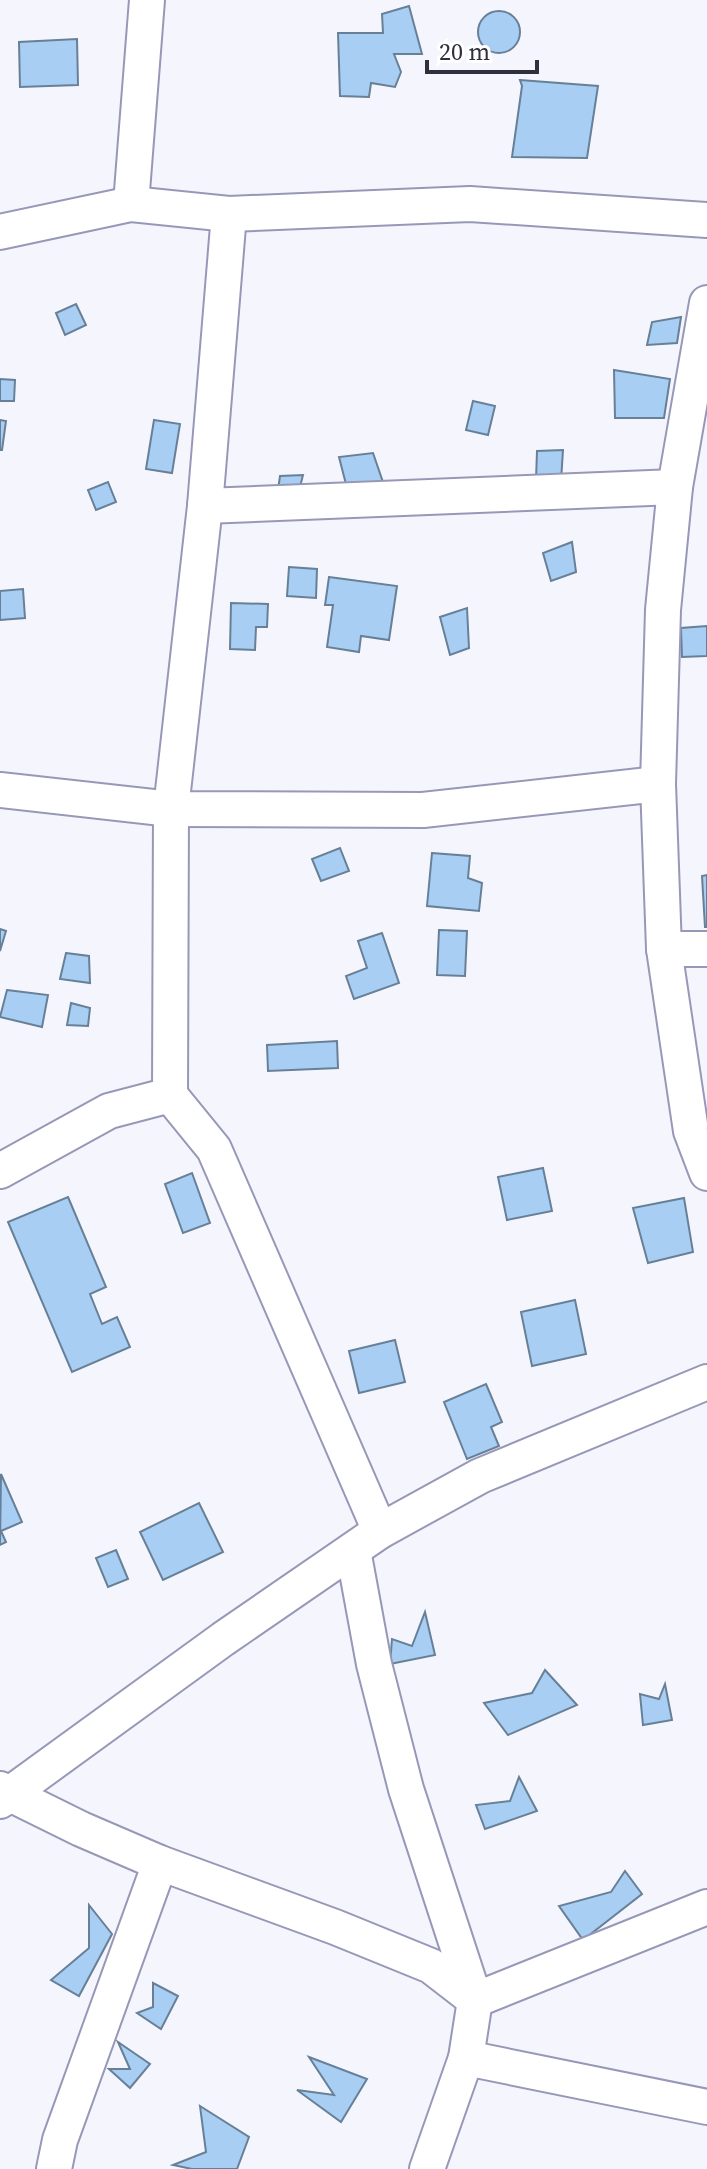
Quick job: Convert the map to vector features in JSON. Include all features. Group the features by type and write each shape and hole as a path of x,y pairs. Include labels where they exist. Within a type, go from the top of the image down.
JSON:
{"street":[{"path":"131,204 147,0"},
{"path":"0,232 131,204 229,214 470,204 707,220"},
{"path":"229,214 205,506 171,809 170,1095 214,1149 366,1540 374,1664 406,1789 475,2000 466,2058 427,2169"},
{"path":"707,303 675,487 663,610 658,784 664,949 691,1131 707,1173"},
{"path":"205,506 675,487"},
{"path":"0,790 171,809 423,810 658,784"},
{"path":"664,949 707,949"},
{"path":"0,1171 109,1111 170,1095"},
{"path":"3,1795 366,1540 480,1476 707,1382"},
{"path":"3,1795 160,1863 431,1966 475,2000"},
{"path":"54,2169 60,2140 160,1863"},
{"path":"475,2000 707,1907"},
{"path":"466,2058 707,2107"}],"building":[{"path":"409,6 422,54 394,54 401,72 395,87 371,83 369,97 340,96 338,33 383,33 382,14"},
{"path":"499,11 514,17 520,32 514,47 499,53 484,47 478,32 484,17"},
{"path":"77,39 78,85 20,87 19,42"},
{"path":"520,80 598,86 587,158 512,157 522,86"},
{"path":"76,304 86,325 65,335 56,313"},
{"path":"681,317 677,343 647,345 652,322"},
{"path":"614,370 670,379 664,418 615,418"},
{"path":"0,379 15,380 14,401 0,401"},
{"path":"473,401 495,406 488,435 466,430"},
{"path":"0,420 6,421 2,450 0,450"},
{"path":"154,420 180,424 172,473 146,469"},
{"path":"563,450 561,481 536,480 537,451"},
{"path":"373,453 385,488 348,492 339,457"},
{"path":"303,475 296,503 277,497 280,476"},
{"path":"108,482 116,502 96,510 88,490"},
{"path":"572,542 576,572 551,581 543,553"},
{"path":"289,567 317,569 316,598 287,596"},
{"path":"329,577 397,586 389,640 361,636 359,652 327,647 333,605 325,605"},
{"path":"23,589 25,618 0,620 0,591"},
{"path":"231,603 268,604 267,627 256,627 255,650 230,649"},
{"path":"467,608 469,648 450,655 440,617"},
{"path":"707,626 707,656 682,657 681,628"},
{"path":"340,848 349,871 321,881 312,859"},
{"path":"432,853 470,856 468,878 482,883 479,911 427,906"},
{"path":"707,875 707,927 705,927 702,876"},
{"path":"0,929 6,931 0,951"},
{"path":"439,930 467,931 465,976 437,975"},
{"path":"382,933 399,983 354,999 346,976 367,968 358,941"},
{"path":"66,953 89,956 90,983 60,979"},
{"path":"7,990 48,995 42,1027 0,1017"},
{"path":"71,1003 90,1008 88,1026 67,1025"},
{"path":"337,1041 338,1068 268,1071 267,1045"},
{"path":"543,1168 552,1211 507,1220 498,1177"},
{"path":"192,1173 210,1223 183,1233 165,1184"},
{"path":"68,1197 106,1287 90,1294 102,1324 117,1317 130,1347 72,1372 8,1222"},
{"path":"684,1198 693,1252 648,1263 633,1208"},
{"path":"575,1300 586,1354 532,1366 521,1312"},
{"path":"395,1340 405,1382 359,1393 349,1351"},
{"path":"486,1384 502,1422 491,1427 499,1446 467,1459 444,1402"},
{"path":"1,1474 22,1522 1,1531 6,1542 0,1545"},
{"path":"199,1503 223,1552 163,1580 140,1532"},
{"path":"116,1550 128,1579 108,1587 96,1558"},
{"path":"425,1612 435,1655 390,1664 392,1639 412,1646"},
{"path":"545,1670 577,1705 508,1735 484,1703 532,1693"},
{"path":"665,1684 672,1720 643,1725 640,1694 659,1699"},
{"path":"519,1777 537,1811 485,1829 476,1805 510,1801"},
{"path":"625,1871 642,1894 583,1940 559,1906 611,1892"},
{"path":"89,1905 112,1934 79,1996 51,1980 89,1948"},
{"path":"153,1983 178,1996 161,2029 137,2013 153,2007"},
{"path":"118,2042 150,2064 130,2088 109,2069 130,2069"},
{"path":"309,2057 367,2079 341,2122 297,2090 334,2095"},
{"path":"200,2106 249,2137 237,2169 192,2169 173,2165 206,2152"}]}
